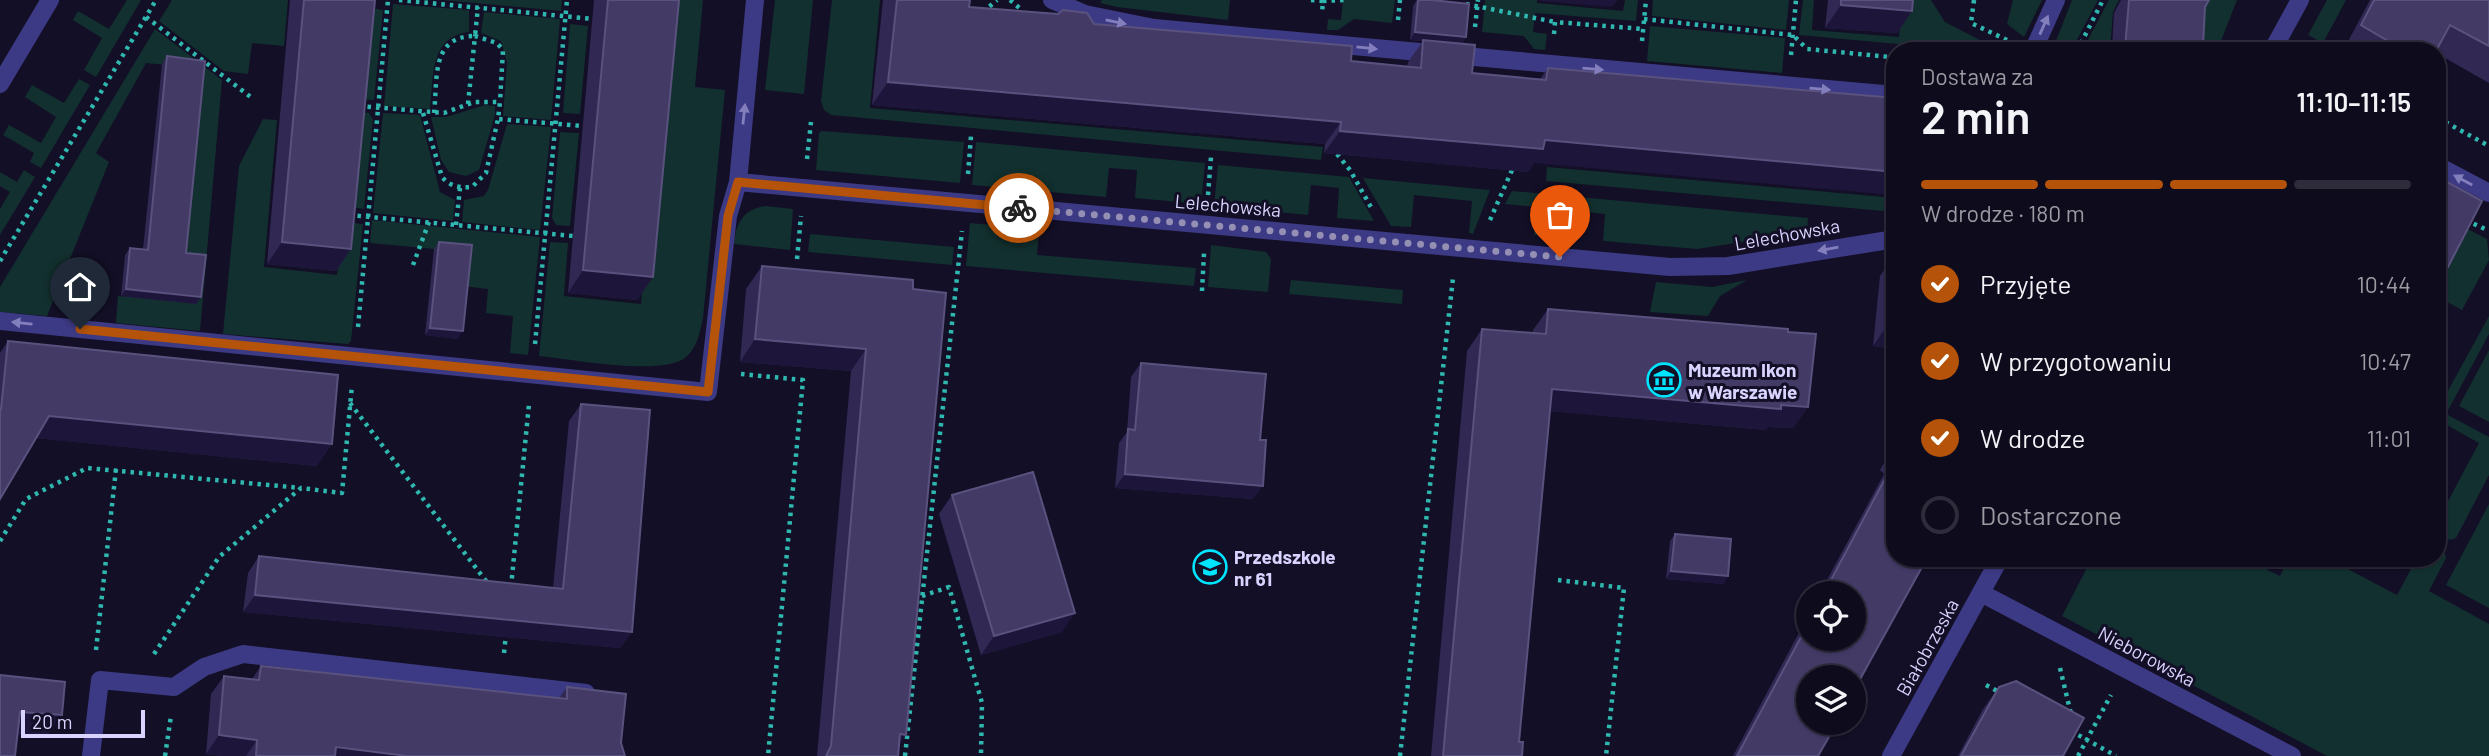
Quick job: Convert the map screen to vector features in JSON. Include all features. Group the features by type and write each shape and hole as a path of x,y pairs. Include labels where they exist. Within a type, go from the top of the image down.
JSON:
{"street":[{"path":"0,84 50,0"},
{"path":"0,321 708,392 728,216 738,182 755,0"},
{"path":"1052,0 1095,17 1154,28 1886,94"},
{"path":"2037,42 2056,0"},
{"path":"2277,42 2300,0"},
{"path":"2446,170 2489,193"},
{"name":"Lelechowska","path":"738,182 1670,267 1728,266 1886,240"},
{"name":"Białobrzeska","path":"1891,756 1995,567"},
{"name":"Nieborowska","path":"1981,593 2292,756"},
{"path":"91,756 100,680 174,687 204,667 243,654 586,693"}],"path":[{"path":"0,261 156,0"},
{"path":"357,337 388,0"},
{"path":"398,0 593,19"},
{"path":"534,355 567,0"},
{"path":"981,15 997,0"},
{"path":"1311,0 1345,0"},
{"path":"1398,24 1400,0"},
{"path":"1642,51 1646,0"},
{"path":"1790,62 1796,0"},
{"path":"1974,0 1972,23 2011,42"},
{"path":"2082,42 2104,0"},
{"path":"1322,17 1323,1"},
{"path":"1454,2 1478,2 1555,22 1643,29"},
{"path":"1476,23 1478,2"},
{"path":"468,105 478,8"},
{"path":"146,17 252,98"},
{"path":"1644,19 1793,35 1807,48 1886,57"},
{"path":"1554,37 1555,22"},
{"path":"423,113 442,177 449,184 460,188 472,187 486,173 498,119 503,50 497,43 475,36 453,39 441,53 434,113"},
{"path":"351,105 434,113 453,112 483,101 500,102"},
{"path":"498,119 583,126"},
{"path":"806,172 810,122"},
{"path":"2446,122 2489,146"},
{"path":"967,176 971,136"},
{"path":"1337,154 1350,170 1375,214"},
{"path":"1208,197 1212,157"},
{"path":"1489,222 1512,170"},
{"path":"456,225 460,188"},
{"path":"797,259 802,205"},
{"path":"341,214 573,236"},
{"path":"2458,215 2489,231"},
{"path":"905,756 963,220"},
{"path":"412,265 429,222"},
{"path":"1202,291 1205,242"},
{"path":"1400,756 1454,276"},
{"path":"0,541 26,499 87,468 342,492 353,373"},
{"path":"733,373 803,380 768,756"},
{"path":"510,597 531,390"},
{"path":"350,402 492,589"},
{"path":"95,653 116,469"},
{"path":"133,684 219,556 301,488"},
{"path":"1558,580 1623,588 1606,756"},
{"path":"922,596 948,587 982,703 981,755"},
{"path":"500,685 507,623"},
{"path":"2058,657 2076,734"},
{"path":"1986,685 2008,697"},
{"path":"165,756 174,687"},
{"path":"2078,756 2115,688"},
{"path":"2064,728 2116,756"}],"green space":[{"path":"127,0 141,0 96,77 84,70 102,38 73,20 78,11 109,29"},
{"path":"172,0 288,0 284,46 252,43 248,74 224,71 159,21"},
{"path":"442,0 562,0 561,11"},
{"path":"668,0 703,0 695,87 725,90 703,318 698,339 686,357 658,366 616,365 539,356 550,242 568,243 564,296 641,304"},
{"path":"775,0 813,0 804,94 765,90"},
{"path":"832,0 880,0 870,108 1323,147 1321,160 831,115 824,110 821,101"},
{"path":"1102,0 1230,0 1228,20 1117,7 1100,3"},
{"path":"1343,0 1395,0 1392,23 1354,19 1338,30 1327,30 1328,19 1341,20"},
{"path":"1485,0 1537,0 1537,3 1623,11 1625,0 1638,0 1636,21 1535,13 1533,32 1547,34 1545,50 1534,49 1524,36 1482,32"},
{"path":"1653,0 1789,0 1786,30 1652,16"},
{"path":"1803,0 1814,0 1812,30 1899,37 1902,0 1931,0 1945,22 1984,42 1886,43 1799,35"},
{"path":"2013,0 2042,0 2024,37 2007,24"},
{"path":"2072,0 2098,0 2076,42 2056,42"},
{"path":"2109,0 2119,0 2113,12 2111,42 2087,42"},
{"path":"2208,0 2237,0 2221,42 2191,42 2192,21"},
{"path":"2327,0 2346,0 2324,42 2308,35"},
{"path":"393,4 469,10 469,32 456,35 447,42 436,60 430,109 384,106"},
{"path":"364,7 383,10 374,100 355,99"},
{"path":"484,12 560,19 551,120 503,116 507,63 501,41 481,33"},
{"path":"570,24 588,26 580,114 563,113"},
{"path":"1650,26 1785,38 1782,73 1647,61"},
{"path":"155,29 222,80 200,331 116,323 118,296 196,303 181,261 200,68 146,63 96,153 109,162 47,316 0,312 0,287"},
{"path":"79,79 90,85 41,168 30,162 34,153 3,135 9,125 41,143 56,117 25,97 32,85 64,103"},
{"path":"485,105 495,106 495,115 479,170 466,176 449,172 441,160 431,117 446,117"},
{"path":"354,111 369,113 373,119 364,209 345,206"},
{"path":"383,113 420,115 440,192 455,200 453,221 373,213"},
{"path":"263,119 277,120 264,267 337,275 343,222 363,224 351,341 348,344 223,334 239,166"},
{"path":"507,124 551,127 540,230 462,222 464,200 484,196 488,190"},
{"path":"822,131 964,142 960,183 816,170 819,133"},
{"path":"560,132 579,133 570,226 556,225 552,218"},
{"path":"976,142 1205,163 1201,204 1135,198 1137,170 1109,168 1106,197 972,185"},
{"path":"1218,165 1349,177 1374,221 1337,218 1339,188 1311,185 1308,215 1214,206"},
{"path":"1547,167 1886,197 1886,211 1546,181"},
{"path":"24,170 35,177 0,235 0,209 10,192 0,186 0,172 17,182"},
{"path":"1363,178 1490,190 1473,234 1469,233 1472,201 1414,195 1411,227 1391,226"},
{"path":"1512,191 1808,218 1807,232 1697,249 1603,241 1605,214 1577,211 1574,238 1534,235 1536,207 1505,204"},
{"path":"766,206 793,209 790,250 734,244 739,223 743,218 752,210"},
{"path":"372,220 540,237 528,355 510,353 513,316 486,313 488,289 463,286 467,252 370,243"},
{"path":"970,223 1039,229 1037,255 1196,268 1194,286 966,266"},
{"path":"2464,227 2487,239 2489,260 2462,310 2446,301 2446,262"},
{"path":"810,234 954,247 952,265 808,252"},
{"path":"1211,245 1266,252 1271,259 1268,292 1208,287"},
{"path":"1291,280 1403,290 1402,304 1289,294"},
{"path":"1747,280 1720,296 1708,316 1650,312 1656,282 1712,287"},
{"path":"2489,316 2489,334 2446,414 2446,394"},
{"path":"2489,350 2489,422 2459,406"},
{"path":"2446,414 2489,437 2489,475 2456,538 2450,540 2446,538 2446,505 2479,443 2446,424"},
{"path":"2489,504 2489,608 2446,585"},
{"path":"2087,567 2262,567 2280,576 2284,567 2344,567 2397,595 2412,567 2441,567 2429,591 2489,624 2489,756 2327,756 2062,616"}],"building":[{"path":"304,0 375,0 351,249 282,242"},
{"path":"608,0 679,0 653,277 583,270"},
{"path":"897,0 970,0 969,7 1058,14 1063,10 1087,13 1094,24 1352,46 1351,61 1421,68 1423,40 1475,45 1472,73 1546,80 1548,68 1886,97 1886,171 1545,140 1543,149 1340,131 1341,122 888,82"},
{"path":"1418,0 1469,4 1466,37 1415,32"},
{"path":"1841,0 1913,0 1912,11 1841,5"},
{"path":"2129,0 2209,0 2205,7 2203,42 2126,42"},
{"path":"2374,0 2489,0 2489,46 2450,25 2441,42 2390,42 2361,25"},
{"path":"167,56 205,61 186,253 206,255 201,297 126,289 130,248 148,250"},
{"path":"2446,181 2482,201 2448,267 2446,266"},
{"path":"439,242 472,245 463,331 430,328"},
{"path":"762,266 913,280 913,289 946,293 906,735 900,734 898,756 826,756 831,746 866,349 755,339"},
{"path":"1548,309 1788,329 1788,332 1816,334 1808,407 1781,405 1781,409 1552,389 1519,742 1523,742 1522,756 1443,756 1482,329 1546,334"},
{"path":"8,341 338,375 332,444 49,416 0,499 0,409"},
{"path":"1141,363 1266,374 1260,440 1266,440 1263,486 1125,474 1128,429 1135,430"},
{"path":"581,404 650,410 632,632 255,595 259,556 563,589"},
{"path":"1033,472 1075,613 994,636 952,495"},
{"path":"1886,477 1886,567 1922,567 1866,668 1866,665 1796,665 1796,735 1830,735 1818,756 1737,756 1796,646 1796,651 1866,651 1866,581 1830,581"},
{"path":"1675,534 1731,539 1728,576 1671,571"},
{"path":"261,666 567,699 567,687 626,694 621,743 625,756 407,756 336,747 335,756 256,756 257,740 219,735 224,676 259,680"},
{"path":"0,675 65,682 62,715 20,712 15,756 0,756"},
{"path":"2016,681 2084,718 2063,756 1961,756 1999,687"}],"way so far":[{"path":"1019,208 1560,257"}],"place":[{"name":"Muzeum Ikon w Warszawie","path":"1664,380"},
{"name":"Przedszkole nr 61","path":"1210,567"}],"route":[{"path":"80,329 708,392 728,216 738,182 1019,208"}]}
